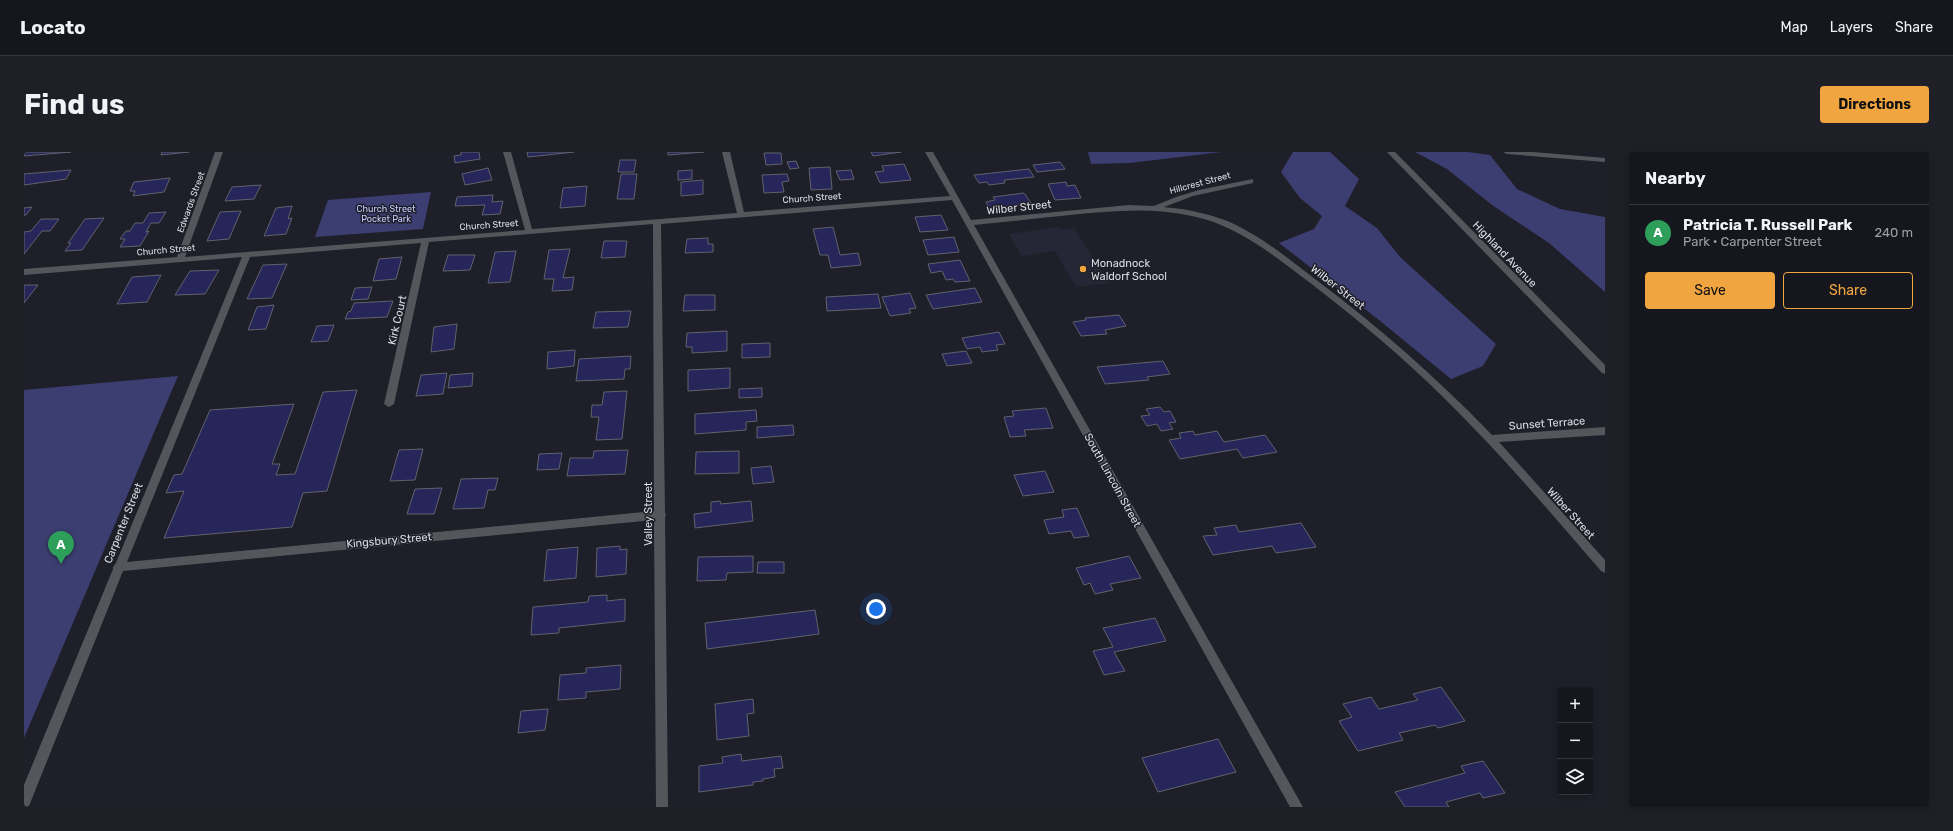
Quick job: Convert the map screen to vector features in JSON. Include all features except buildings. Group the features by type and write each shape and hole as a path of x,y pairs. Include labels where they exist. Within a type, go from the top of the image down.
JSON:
{"street":[{"name":"Edwards Street","path":"180,259 219,152"},
{"path":"507,152 529,232"},
{"path":"726,152 741,214"},
{"name":"South Lincoln Street","path":"930,152 1297,807"},
{"name":"Highland Avenue","path":"1391,152 1605,371"},
{"path":"1507,152 1605,160"},
{"name":"Hillcrest Street","path":"1156,208 1170,200 1250,181"},
{"name":"Church Street","path":"24,272 955,198"},
{"name":"Wilber Street","path":"969,223 1129,207 1156,208 1204,216 1228,224 1245,233 1276,254 1378,334 1430,379 1490,439 1605,568"},
{"name":"Valley Street","path":"657,221 661,515 662,807"},
{"name":"Kirk Court","path":"389,404 426,240"},
{"name":"Carpenter Street","path":"24,801 118,567 247,254"},
{"name":"Sunset Terrace","path":"1490,439 1605,431"},
{"name":"Kingsbury Street","path":"118,567 661,515"}],"shaded area":[{"name":"Monadnock Waldorf School","path":"1059,227 1060,230 1074,228 1109,283 1076,287 1055,251 1021,256 1009,234"}],"green space":[{"path":"1088,152 1222,152 1130,163 1091,164"},
{"path":"1293,152 1330,152 1359,179 1345,206 1377,228 1400,257 1496,344 1483,366 1451,379 1379,320 1279,243 1314,229 1322,216 1300,198 1281,172"},
{"path":"1415,152 1468,152 1490,155 1517,189 1560,209 1605,217 1605,292 1549,243 1492,205 1447,169"},
{"name":"Church Street Pocket Park","path":"431,192 423,229 315,237 328,200"},
{"path":"178,376 24,738 24,390"}],"place":[{"name":"Monadnock Waldorf School","path":"1083,269"},
{"name":"Patricia T. Russell Park","path":"61,564"}]}
